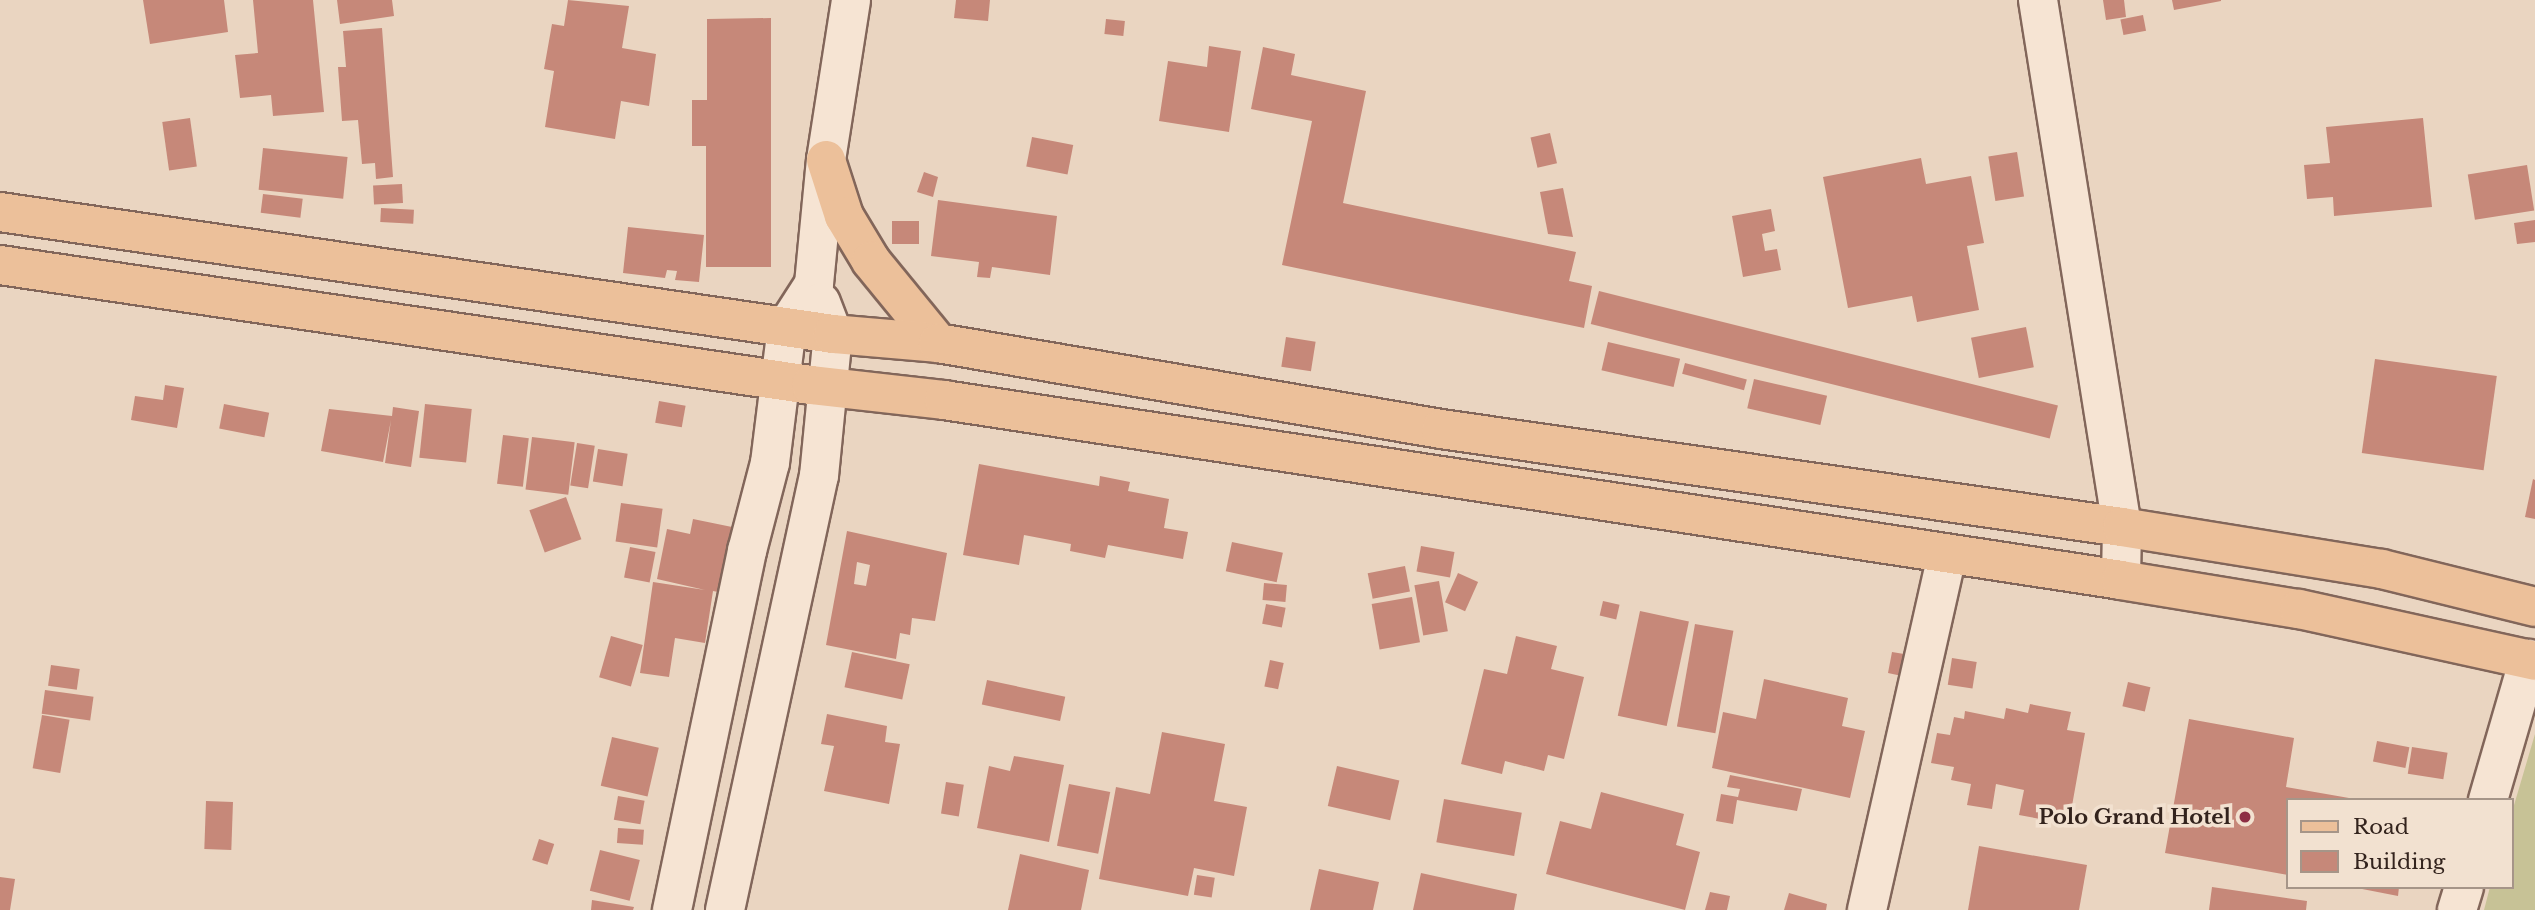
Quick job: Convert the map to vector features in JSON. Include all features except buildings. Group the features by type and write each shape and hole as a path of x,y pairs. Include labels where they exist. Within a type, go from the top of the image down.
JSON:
{"main road":[{"path":"826,160 844,216 871,261 938,343"},
{"path":"0,212 833,334 938,343 1441,429 2122,527 2382,569 2535,607"},
{"path":"0,265 828,387 1011,410 1947,556 2121,580 2299,610 2532,660"}],"street":[{"path":"725,910 819,476 833,334 814,284 826,160 851,0"},
{"path":"2038,0 2122,527 2121,580"},
{"path":"672,910 747,551 770,463 787,326 814,284"},
{"path":"1867,910 1947,556"},
{"path":"2489,798 2532,660"},
{"path":"2457,910 2462,889"}],"shaded area":[{"path":"2535,734 2535,910 2484,910 2489,889 2514,889 2514,805"}],"place":[{"name":"Polo Grand Hotel","path":"2245,817"}]}
